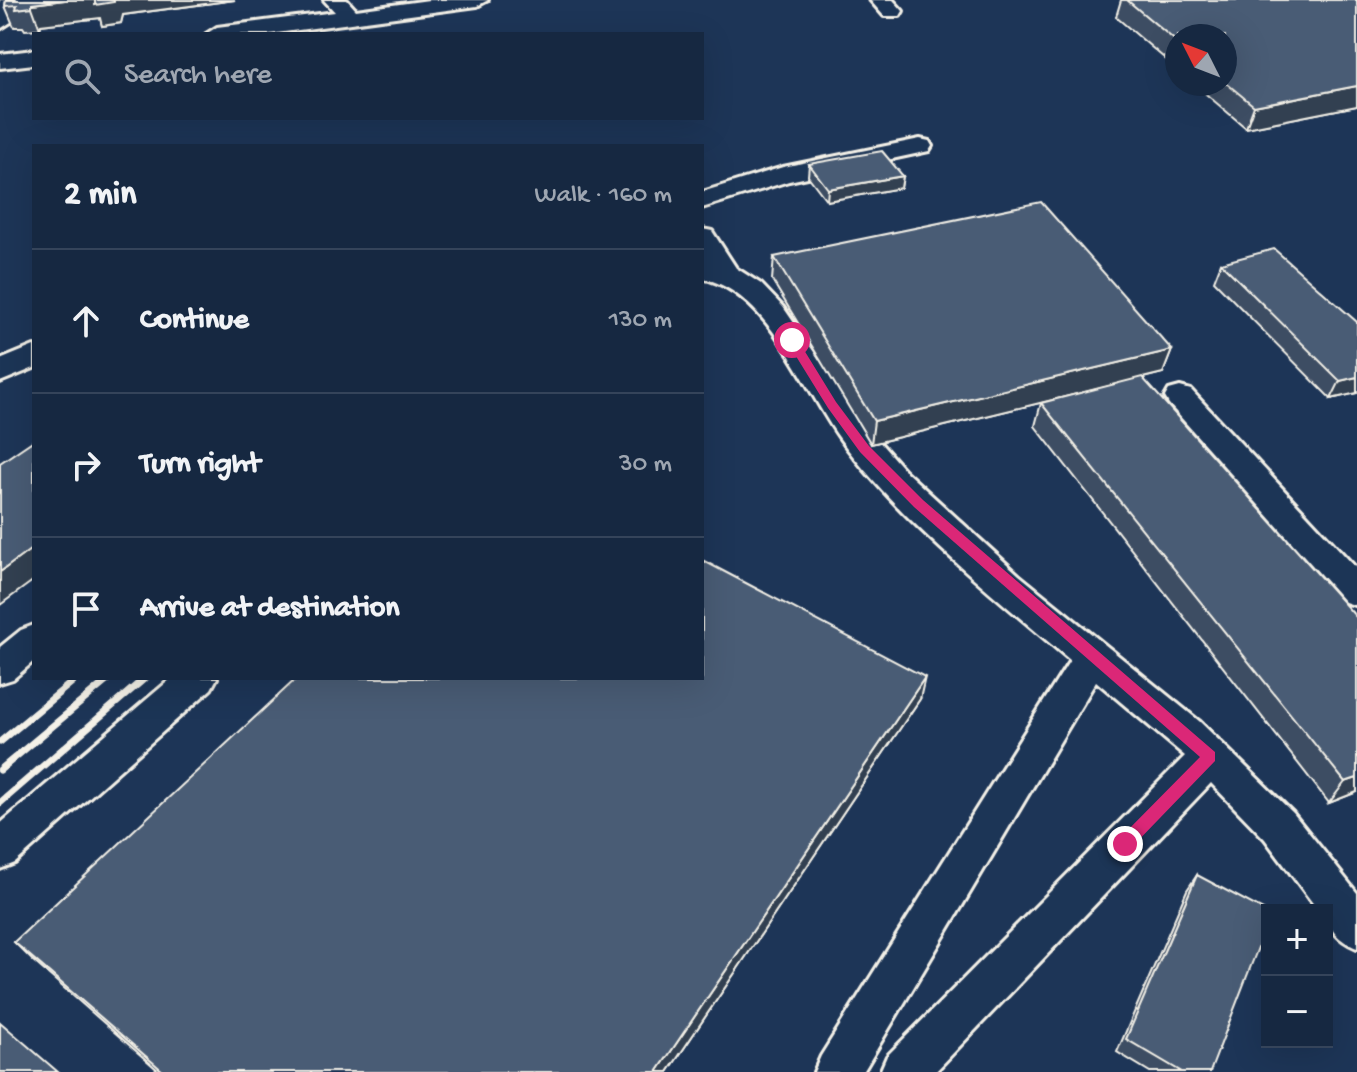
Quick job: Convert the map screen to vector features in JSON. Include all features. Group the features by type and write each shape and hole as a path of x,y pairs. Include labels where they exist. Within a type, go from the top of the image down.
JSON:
{"lane":[{"path":"0,22 3,0"},
{"path":"335,0 351,17"},
{"path":"233,32 477,0"},
{"path":"0,61 32,57"},
{"path":"704,199 783,175 920,146"},
{"path":"704,243 713,270 747,285 779,318 832,405 865,449 919,503 1210,757 1278,825 1356,924"},
{"path":"0,372 32,357"},
{"path":"1180,397 1357,592"},
{"path":"0,668 32,642"},
{"path":"837,1072 1092,656"},
{"path":"0,850 196,680"},
{"path":"903,1072 1210,757"}],"building":[{"path":"6,0 65,0 16,9 17,5 5,6"},
{"path":"95,0 114,0 114,2 95,5"},
{"path":"1127,0 1357,0 1357,86 1254,106 1237,92 1237,24 1165,24 1165,32"},
{"path":"882,151 903,176 828,189 809,164"},
{"path":"1041,202 1172,350 874,421 774,257"},
{"path":"1274,249 1357,322 1357,377 1340,381 1221,263"},
{"path":"1142,377 1357,618 1357,778 1345,782 1041,403"},
{"path":"32,441 32,548 0,572 0,463"},
{"path":"704,561 925,677 657,1072 164,1072 14,942 295,680 704,680"},
{"path":"1197,875 1261,909 1261,940 1210,1072 1182,1072 1126,1039"},
{"path":"0,1022 58,1072 0,1072"}],"railway":[{"path":"0,742 75,680"},
{"path":"0,770 108,680"},
{"path":"0,803 143,680"}],"route":[{"path":"792,340 832,405 865,449 919,503 1210,757 1125,844"}]}
